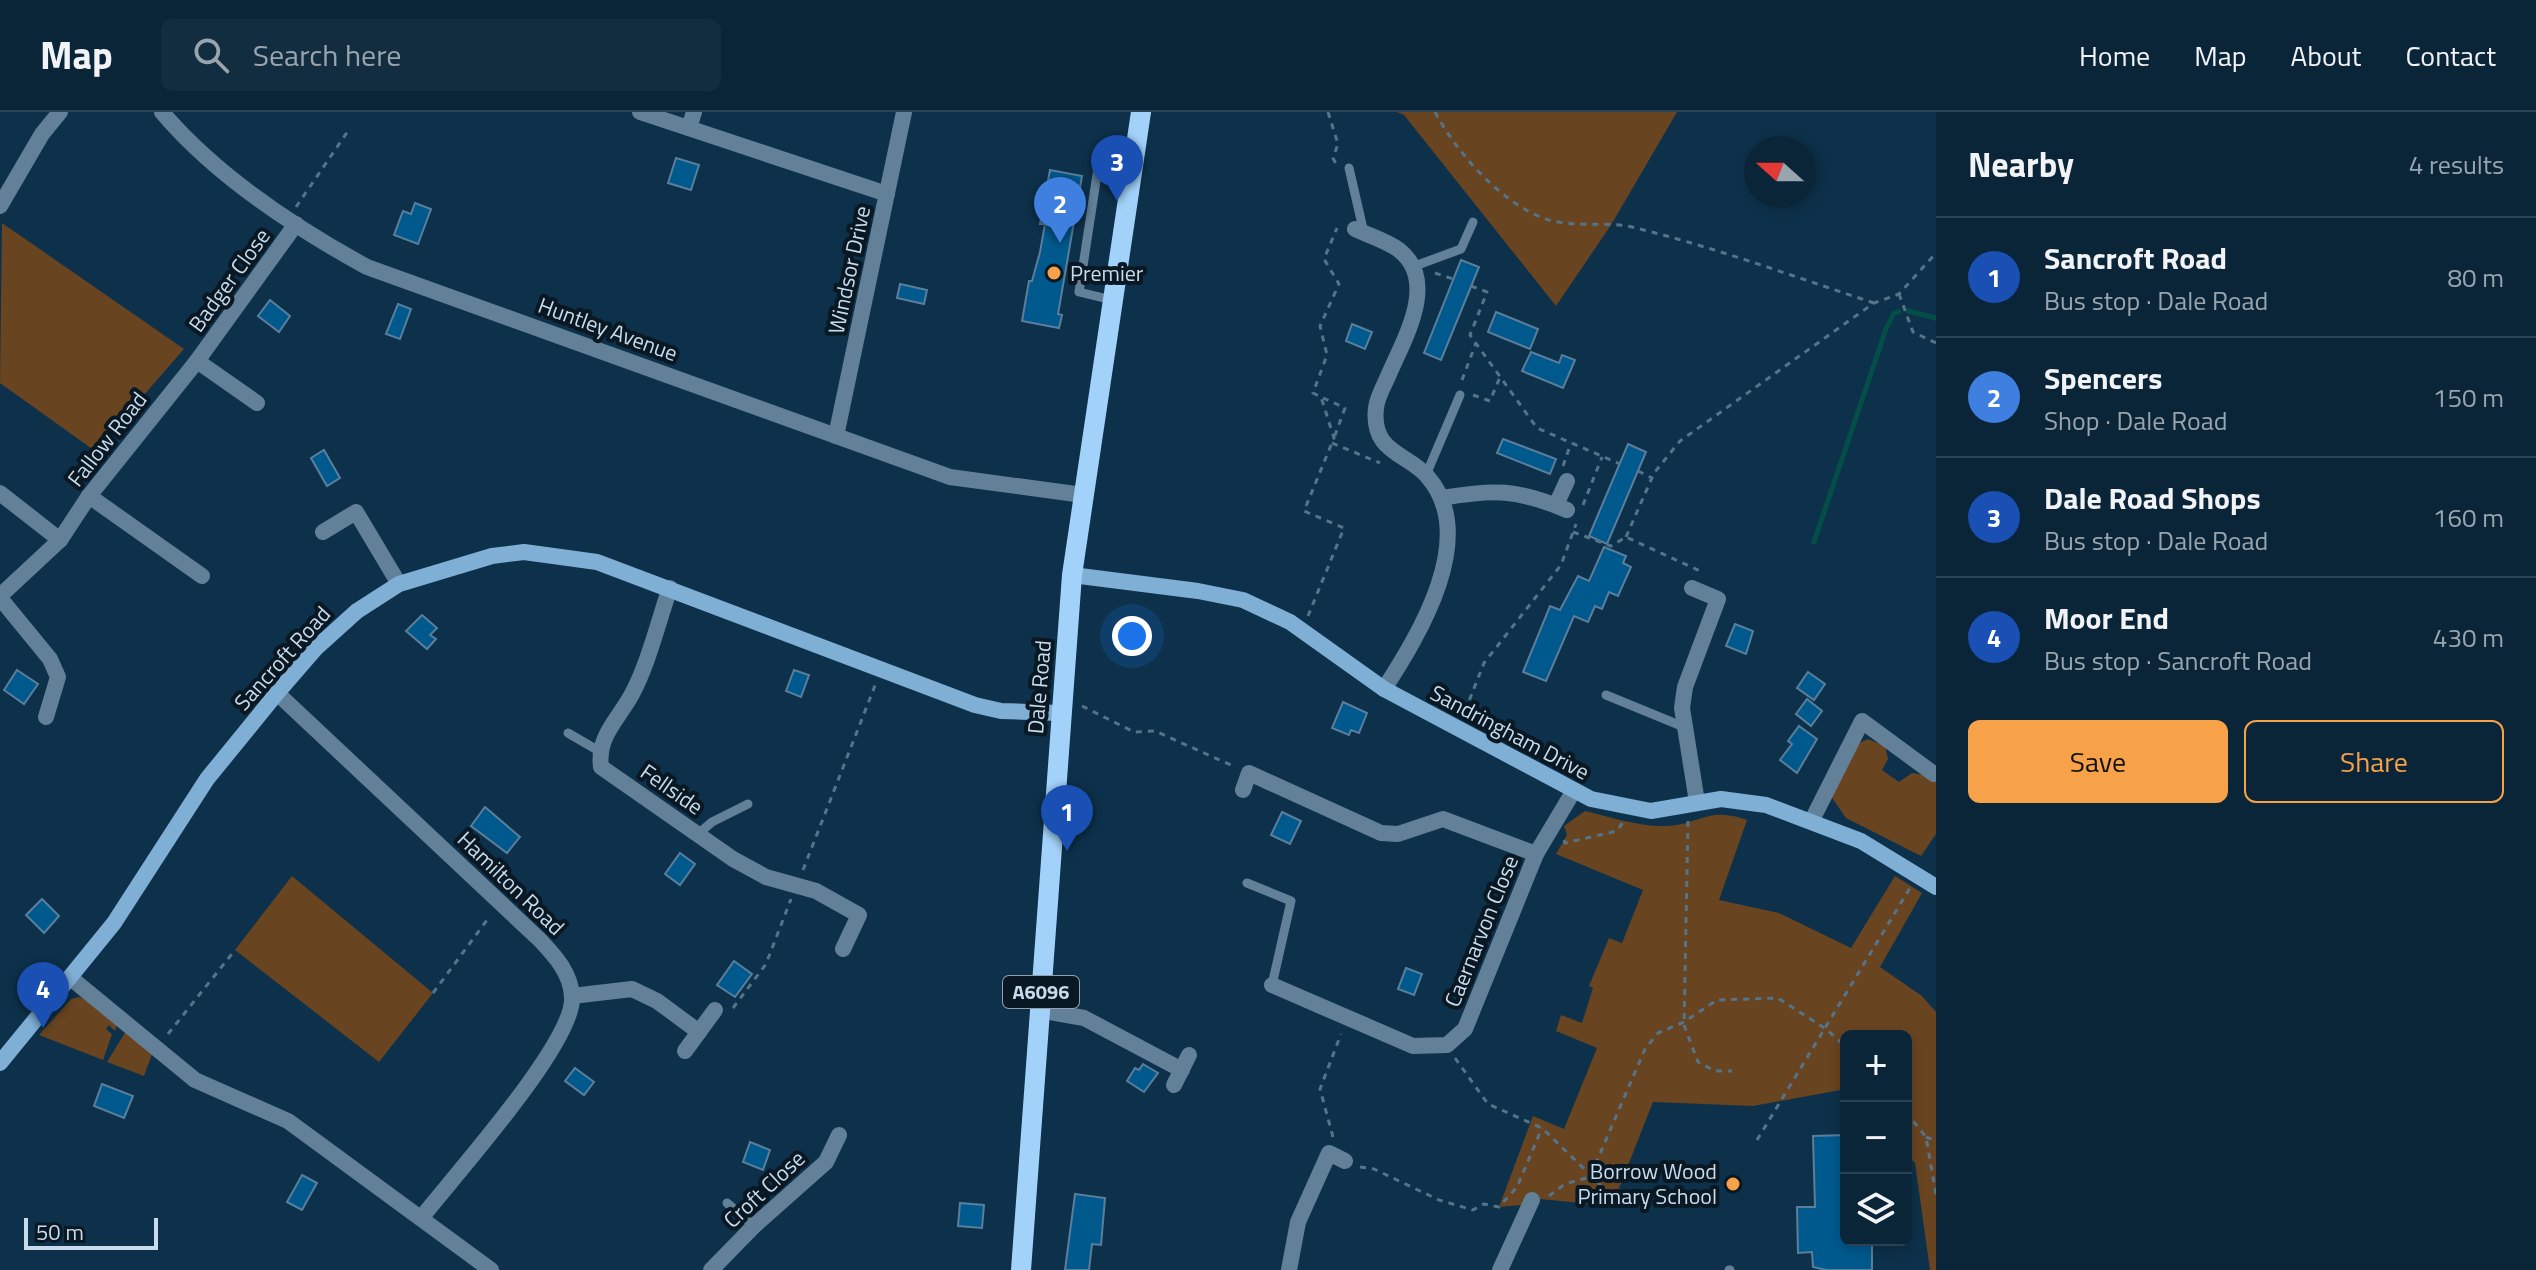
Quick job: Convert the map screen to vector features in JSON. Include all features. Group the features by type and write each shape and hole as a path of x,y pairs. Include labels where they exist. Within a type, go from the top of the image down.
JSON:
{"main road":[{"name":"Dale Road","path":"1021,1270 1072,575 1141,112"}],"street":[{"path":"0,206 42,134 60,112"},
{"name":"Huntley Avenue","path":"162,112 212,162 296,224 367,267 950,477 1083,495"},
{"path":"640,112 692,120 887,194"},
{"name":"Windsor Drive","path":"836,436 904,112"},
{"name":"Badger Close","path":"197,361 296,224"},
{"path":"1360,231 1399,250 1412,267 1419,297 1376,407 1379,430 1391,453 1426,475 1442,498 1447,515 1443,574 1416,639 1384,689"},
{"path":"197,361 257,403"},
{"name":"Fallow Road","path":"0,597 60,540 89,496 197,361"},
{"path":"1442,498 1489,490 1510,490 1562,508 1567,481"},
{"path":"0,493 60,540"},
{"path":"89,496 202,576"},
{"path":"323,532 356,512 399,584"},
{"name":"Sancroft Road","path":"0,1063 72,979 114,923 207,779 277,693 316,648 357,611 399,584 492,556 524,552 597,562 881,673 975,705 1001,711 1061,704"},
{"name":"Sandringham Drive","path":"1072,575 1243,600 1302,630 1384,689 1573,792 1631,809 1651,811 1737,799 1812,820 1861,841 1936,887"},
{"path":"599,751 632,693 670,588"},
{"path":"1692,588 1718,599 1685,687 1684,727 1692,804"},
{"path":"0,597 50,659 58,677 46,717"},
{"name":"Hamilton Road","path":"277,693 558,960 572,996"},
{"path":"1812,820 1862,721 1934,774"},
{"name":"Fellside","path":"599,751 601,767 766,877 828,897 859,915 843,949"},
{"path":"1246,782 1388,835 1443,819 1536,854"},
{"name":"Caernarvon Close","path":"1447,1045 1465,1029 1536,854 1573,792"},
{"path":"72,979 195,1080 288,1121 491,1270"},
{"path":"1272,985 1413,1046 1447,1045"},
{"path":"422,1217 546,1059 569,1020 572,996 632,989 657,1001 699,1032"},
{"path":"685,1051 715,1010"},
{"path":"1039,1010 1084,1018 1181,1070"},
{"name":"Croft Close","path":"711,1270 754,1226 826,1162 839,1135"},
{"path":"1289,1270 1298,1222 1329,1153 1345,1161"},
{"path":"1500,1270 1532,1200"}],"lane":[{"path":"1112,300 1079,292 1098,168 1132,173"},
{"path":"1349,168 1360,231"},
{"path":"1412,267 1461,249 1473,222"},
{"path":"1426,475 1459,392"},
{"path":"1606,695 1684,727"},
{"path":"568,733 599,751"},
{"path":"698,834 712,822 748,804"},
{"path":"1247,883 1291,901 1272,985"},
{"path":"727,1203 754,1226"}],"path":[{"path":"1434,113 1481,170 1511,200 1534,214 1559,224 1633,227 1874,303"},
{"path":"296,224 296,208 348,131"},
{"path":"1302,630 1344,528 1304,511 1345,408 1313,393 1327,355 1320,326 1339,284 1324,259 1342,216"},
{"path":"1573,532 1611,546 1626,537 1652,478 1680,441 1874,303 1899,294 1936,253"},
{"path":"1471,286 1487,292 1470,335 1537,428 1620,464"},
{"path":"1899,294 1913,332 1936,343"},
{"path":"1476,343 1459,392 1490,401 1500,377"},
{"path":"1321,397 1333,440 1396,469 1411,465"},
{"path":"1567,481 1563,465 1572,443"},
{"path":"1458,730 1484,663 1553,578 1602,457"},
{"path":"1638,471 1652,478"},
{"path":"1626,537 1710,576"},
{"path":"715,1010 730,1011 766,964 881,673"},
{"path":"1061,704 1134,732 1155,731 1246,782"},
{"path":"1692,804 1684,1022 1698,1062 1715,1071 1732,1071"},
{"path":"1553,824 1559,828 1565,843 1617,831 1631,809"},
{"path":"1757,1140 1918,874"},
{"path":"433,993 499,903"},
{"path":"156,1050 235,950"},
{"path":"1532,1200 1543,1204 1558,1187 1590,1177 1645,1049 1658,1033 1684,1022 1717,1000 1778,998 1840,1042"},
{"path":"1329,1153 1333,1136 1320,1089 1348,1016"},
{"path":"1447,1045 1488,1104 1542,1128 1610,1194"},
{"path":"1912,1120 1926,1137 1936,1195"},
{"path":"1345,1161 1374,1169 1473,1210 1484,1204 1499,1207 1517,1187 1542,1128"},
{"path":"1926,1137 1936,1141"}],"shaded area":[{"path":"1397,112 1677,112 1611,225 1556,306 1404,115"},
{"path":"2,223 184,349 95,451 0,383"},
{"path":"1868,739 1885,746 1888,759 1882,770 1899,782 1912,773 1936,777 1936,834 1921,856 1846,818 1830,795 1857,744"},
{"path":"1585,811 1656,826 1678,825 1713,815 1747,820 1719,900 1779,913 1851,948 1895,876 1922,893 1880,967 1922,996 1936,1012 1936,1270 1930,1270 1915,1163 1912,1160 1912,1030 1840,1030 1840,1090 1753,1106 1653,1102 1612,1206 1540,1199 1529,1194 1522,1205 1499,1207 1533,1116 1564,1129 1597,1048 1556,1031 1561,1015 1582,1023 1593,988 1589,986 1609,938 1622,943 1643,890 1556,854 1567,835 1564,826"},
{"path":"292,876 433,993 379,1062 235,950"},
{"path":"71,999 87,999 117,1025 115,1031 109,1025 106,1029 112,1034 103,1060 39,1035"},
{"path":"126,1031 152,1054 144,1076 107,1062"}],"building":[{"path":"676,158 699,165 691,190 668,183"},
{"path":"1050,170 1082,176 1058,314 1062,315 1059,328 1022,321 1029,281 1032,281 1040,252 1045,224 1040,224"},
{"path":"415,203 431,209 418,244 394,235 403,211 411,214"},
{"path":"1461,260 1479,267 1441,360 1424,353"},
{"path":"900,284 927,290 924,304 897,298"},
{"path":"270,300 290,316 279,332 258,316"},
{"path":"398,304 411,309 400,339 386,334"},
{"path":"1496,312 1538,329 1530,349 1488,332"},
{"path":"1352,324 1372,332 1365,349 1346,341"},
{"path":"1531,352 1559,363 1562,355 1575,360 1563,388 1522,371"},
{"path":"1503,439 1556,459 1550,474 1497,453"},
{"path":"1628,444 1646,452 1607,544 1589,536"},
{"path":"324,450 340,478 327,486 311,458"},
{"path":"1604,547 1626,556 1623,563 1631,567 1618,596 1609,592 1602,609 1595,606 1588,622 1574,616 1546,681 1523,672 1550,606 1560,610 1578,576 1589,581"},
{"path":"422,615 437,628 430,635 436,639 427,649 406,631"},
{"path":"1735,624 1753,631 1746,654 1726,646"},
{"path":"17,670 38,684 24,704 4,690"},
{"path":"794,670 809,675 801,697 786,691"},
{"path":"1808,672 1825,684 1814,700 1797,688"},
{"path":"1807,699 1822,711 1811,726 1796,714"},
{"path":"1343,702 1367,713 1359,733 1351,730 1349,735 1332,728"},
{"path":"1799,726 1817,739 1797,773 1780,760 1792,744 1788,741"},
{"path":"485,807 520,837 507,853 471,826"},
{"path":"1282,812 1301,821 1290,844 1271,835"},
{"path":"680,853 695,864 680,885 665,874"},
{"path":"42,899 59,916 44,933 26,915"},
{"path":"734,961 752,974 735,997 717,985"},
{"path":"1406,968 1422,974 1414,995 1398,989"},
{"path":"1143,1064 1158,1073 1144,1092 1127,1081 1135,1068 1139,1070"},
{"path":"575,1068 594,1082 584,1095 565,1081"},
{"path":"102,1084 133,1096 124,1118 94,1106"},
{"path":"1840,1135 1840,1246 1872,1246 1872,1270 1826,1270 1813,1267 1812,1252 1798,1253 1797,1207 1815,1207 1813,1136"},
{"path":"750,1142 770,1150 763,1170 743,1162"},
{"path":"302,1175 317,1183 302,1210 287,1202"},
{"path":"1075,1194 1105,1198 1101,1245 1092,1244 1089,1270 1065,1270"},
{"path":"960,1203 984,1205 982,1228 958,1226"}],"waterway":[{"path":"1908,311 1936,318"},
{"path":"1814,542 1886,329 1894,313 1899,312"}],"place":[{"name":"Dale Road Shops","path":"1117,201"},
{"name":"Spencers","path":"1060,243"},
{"name":"Premier","path":"1054,273"},
{"name":"Sancroft Road","path":"1067,851"},
{"name":"Moor End","path":"43,1028"},
{"name":"Borrow Wood Primary School","path":"1733,1184"}]}
